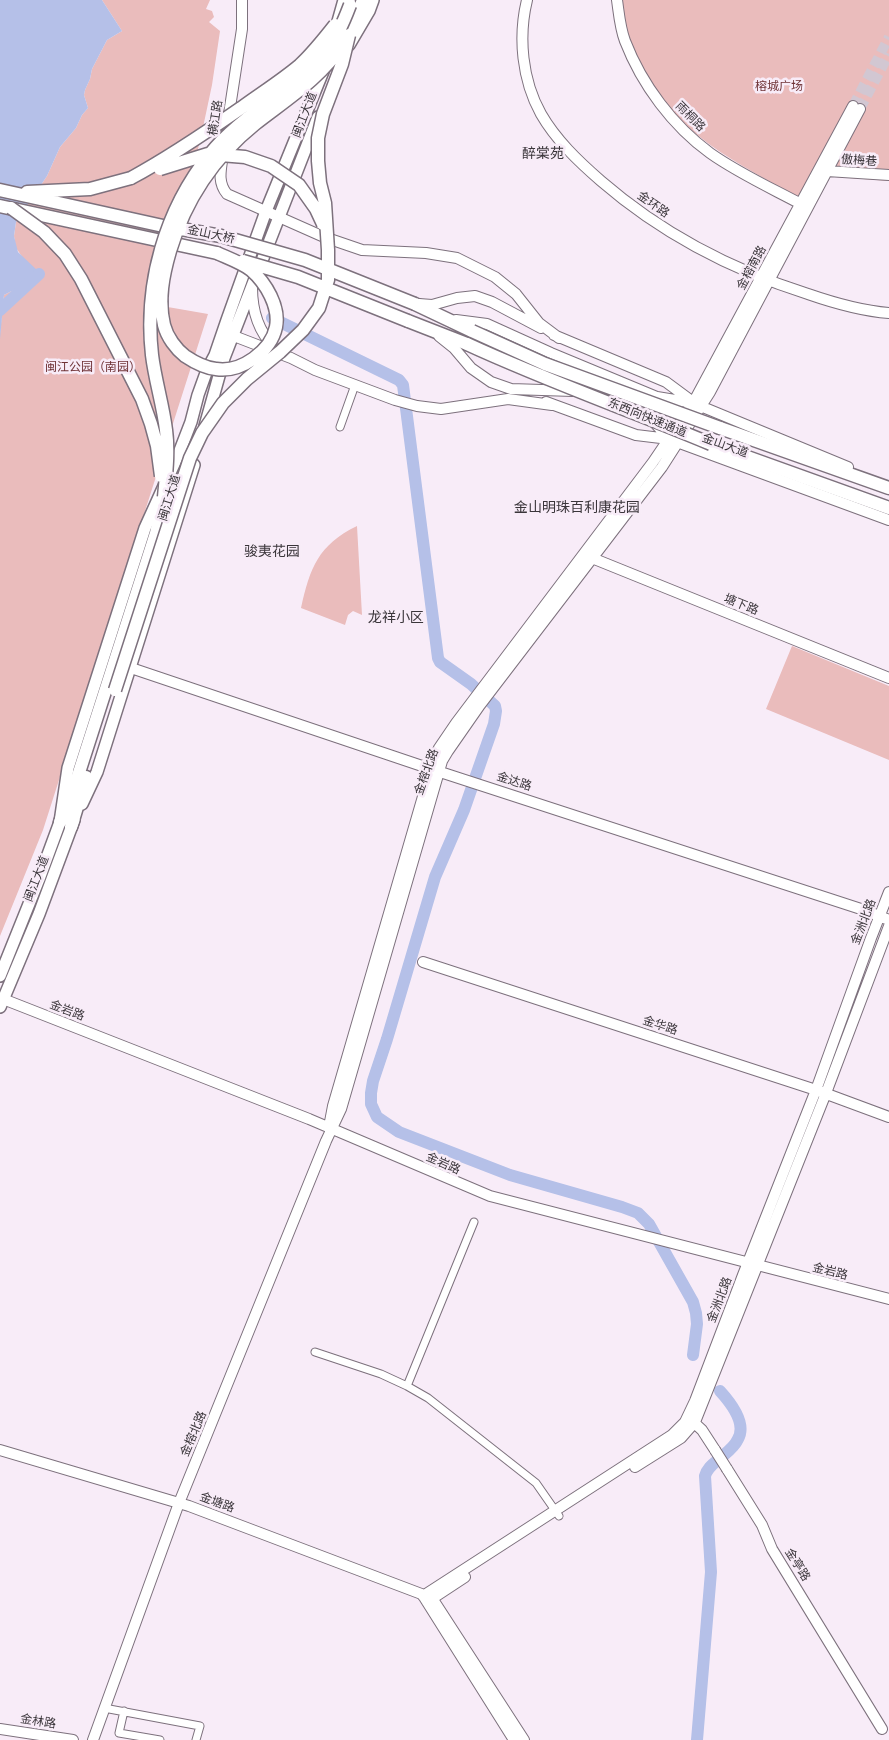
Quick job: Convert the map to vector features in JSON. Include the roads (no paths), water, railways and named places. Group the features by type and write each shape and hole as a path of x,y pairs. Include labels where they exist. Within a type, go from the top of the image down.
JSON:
{"highway":[{"path":"66,825 110,689 190,458 202,433 223,403 247,379 303,330 319,308 328,280 325,203 320,183 318,138 323,114 363,0"},
{"path":"131,178 195,141 300,65 320,45 349,2"},
{"path":"110,689 156,533 164,498 168,457 166,429 152,356 150,321 156,267 167,229 186,189 211,153 247,118 307,73 326,52 339,31 349,2"},
{"path":"217,253 250,269 264,284 274,303 276,326 268,345 254,358 235,368 216,370 196,363 178,350 166,331 160,309 165,270 176,232 193,195 218,159 253,126 312,81 334,58 350,35"},
{"path":"6,191 90,189 208,154 245,157 271,166 299,185 316,209 326,230"},
{"name":"金山大桥","path":"6,191 82,209 222,236 305,260 415,304"},
{"path":"6,207 44,232 65,254 81,280 142,399 157,446 164,498"},
{"name":"金山大桥","path":"6,207 217,253 298,277 408,321"},
{"name":"东西向快速通道","path":"415,304 544,364 889,488"},
{"name":"东西向快速通道","path":"408,321 711,444 889,508"}],"main road":[{"name":"闽江大道","path":"2,1003 39,914 66,825 68,768 145,528 179,453 207,370 252,286 341,59 369,11 373,0"},
{"name":"闽江大道","path":"0,976 39,879 66,825 97,772 182,505 222,364 227,334 266,211 330,54 349,2"}],"street":[{"name":"横江路","path":"242,0 242,29 220,181 222,188 227,194 324,237 362,250 426,253 457,258 495,277 516,294 539,323 559,338"},
{"name":"金环路","path":"527,0 522,37 527,74 536,105 559,141 599,179 649,218 702,250 765,280 832,302 889,313"},
{"name":"雨桐路","path":"617,0 622,32 633,60 672,118 702,146 722,161 800,204"},
{"name":"金榕南路","path":"674,441 697,405 827,171 856,107 800,204 765,280"},
{"name":"傲梅巷","path":"827,171 889,176"},
{"path":"252,286 254,310 264,335 274,346 291,358"},
{"path":"415,304 432,305 457,298 475,296 492,302 559,338 666,382 697,405"},
{"path":"439,316 463,322 487,324 657,397 697,405 889,482"},
{"name":"金山大道","path":"430,330 454,348 471,368 491,382 511,389 539,391 568,390 600,396 647,414 674,441 889,520"},
{"path":"227,334 291,358 315,370 395,400 417,406 441,409 508,399 552,405"},
{"path":"340,427 355,385"},
{"path":"511,389 636,435 674,441"},
{"name":"金榕北路","path":"93,1740 179,1503 326,1141 333,1106 435,770 477,702 588,556 662,467 674,441"},
{"name":"塘下路","path":"588,556 889,678"},
{"name":"金达路","path":"131,668 884,918"},
{"name":"金洲北路","path":"821,1092 884,918 889,892"},
{"name":"金洲北路","path":"425,1596 557,1513 676,1432 691,1419 889,926"},
{"name":"金华路","path":"423,962 889,1116"},
{"name":"金岩路","path":"2,1003 330,1128 490,1196 645,1238 889,1299"},
{"path":"407,1386 474,1222"},
{"path":"315,1352 381,1374 428,1398 536,1483 557,1513"},
{"name":"金亭路","path":"691,1419 706,1436 727,1468 762,1525 772,1549 882,1729"},
{"name":"金塘路","path":"0,1450 179,1503 425,1596"},
{"path":"425,1596 514,1740"},
{"path":"425,1596 524,1740"},
{"path":"104,1708 200,1726 196,1740"},
{"path":"124,1711 119,1733 160,1740"},
{"name":"金林路","path":"0,1729 73,1740"}],"water":[{"path":"0,0 102,0 122,31 107,40 92,69 85,90 84,95 88,108 82,115 76,128 60,147 47,176 16,222 14,236 18,252 39,272 38,278 4,295 0,339"}],"waterway":[{"path":"0,310 39,274"},
{"path":"272,318 399,380 403,385 438,658 440,662 471,684 495,706 496,711 494,724 464,810 435,877 373,1081 371,1104 377,1117 399,1132 510,1175 638,1213 649,1224 693,1302 697,1324 693,1355"},
{"path":"697,1740 711,1572 705,1476 710,1466 730,1450 740,1433 739,1420 736,1413 720,1391"}],"tunnel":[{"path":"853,106 889,37"},
{"path":"860,109 889,54"}],"district":[{"name":"醉棠苑","path":"543,154"},
{"name":"金山明珠百利康花园","path":"577,508"},
{"name":"骏夷花园","path":"272,552"},
{"name":"龙祥小区","path":"396,618"}],"park label":[{"name":"榕城广场","path":"779,87"},
{"name":"闽江公园（南园）","path":"93,368"}]}
